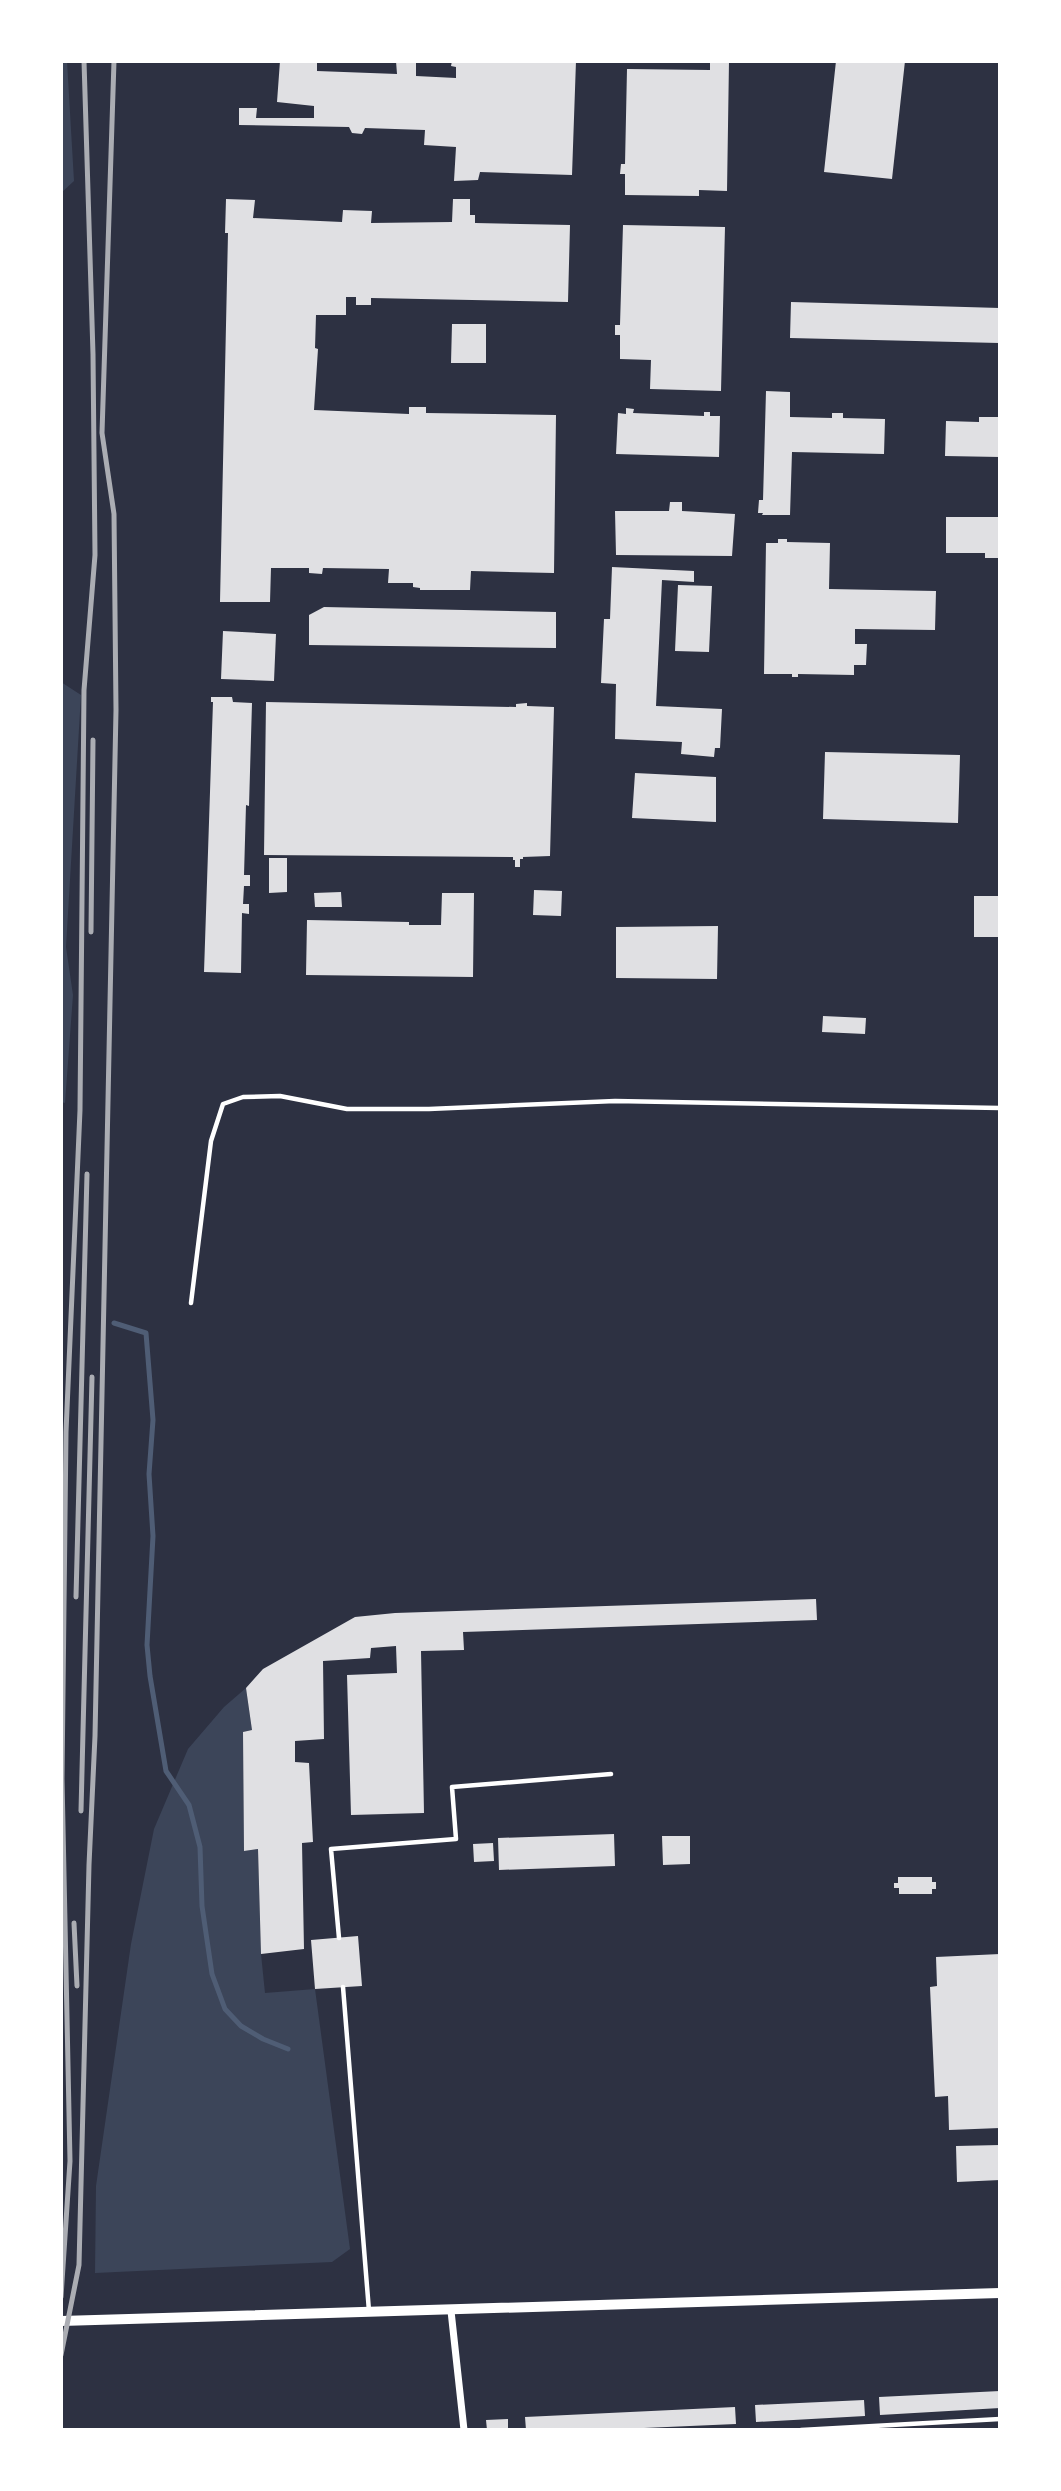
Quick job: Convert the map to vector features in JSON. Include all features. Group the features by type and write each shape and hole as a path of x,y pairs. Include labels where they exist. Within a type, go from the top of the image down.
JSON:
{"street":[{"path":"61,2321 1000,2293"},
{"path":"451,2311 464,2430"}],"lane":[{"path":"191,1303 211,1141 223,1104 243,1097 280,1096 347,1109 615,1101 764,1106 1000,1108"},
{"path":"339,1938 331,1849 456,1839 452,1787 611,1774"},
{"path":"343,1987 369,2312"},
{"path":"801,2430 1000,2419"}],"shaded area":[{"path":"61,61 67,61 74,181 61,193"},
{"path":"61,682 81,695 66,947 73,995 65,1103 61,1102"},
{"path":"246,1688 252,1730 243,1732 244,1851 258,1849 261,1954 265,1993 315,1989 350,2249 332,2262 95,2273 96,2186 131,1944 154,1829 188,1749 224,1707"}],"building":[{"path":"280,61 317,61 317,71 397,74 396,61 416,61 416,76 456,78 456,67 451,66 452,61 576,61 572,175 480,172 478,180 454,181 456,147 424,145 425,130 365,128 362,134 352,133 349,127 239,125 239,108 257,108 256,118 314,118 314,106 277,102"},
{"path":"710,61 729,61 727,191 699,190 699,196 625,195 625,174 620,174 621,164 625,164 627,69 710,70"},
{"path":"836,61 905,61 892,179 824,172"},
{"path":"226,199 255,200 253,218 342,222 343,210 372,211 371,223 452,222 453,199 470,199 470,215 475,215 475,223 570,225 568,302 371,298 371,305 356,305 356,297 346,297 346,315 316,315 315,348 318,349 314,410 409,414 409,407 426,407 426,413 556,415 554,573 471,571 470,590 420,590 413,587 413,583 388,583 389,569 323,568 322,574 309,573 309,568 271,568 270,602 220,602 228,233 225,233"},
{"path":"623,225 725,227 721,391 650,389 651,360 620,359 620,335 615,335 615,325 620,325"},
{"path":"791,302 1000,308 999,343 790,338"},
{"path":"452,324 486,324 486,363 451,363"},
{"path":"766,391 790,392 790,417 832,418 832,413 843,413 843,418 885,419 884,454 792,452 790,515 758,513 759,500 763,500"},
{"path":"626,408 634,409 633,413 704,416 704,412 710,412 710,416 720,416 719,457 616,454 618,413 626,414"},
{"path":"979,417 1000,417 1000,457 945,456 946,421 979,422"},
{"path":"670,502 682,502 682,511 735,514 732,556 616,555 615,511 669,511"},
{"path":"946,517 1000,517 999,558 985,558 985,553 946,553"},
{"path":"778,539 787,539 787,542 830,543 829,589 936,591 935,630 855,629 855,644 867,644 866,665 854,665 854,675 798,674 798,677 792,677 792,674 764,674 766,543 778,543"},
{"path":"612,567 694,571 694,582 662,580 656,706 722,709 720,748 715,748 714,757 681,754 682,742 615,739 616,684 601,683 604,619 610,619"},
{"path":"678,585 712,586 709,652 675,651"},
{"path":"324,607 556,612 556,648 309,645 309,615"},
{"path":"223,631 276,634 274,681 221,679"},
{"path":"211,697 232,697 233,702 252,703 244,875 250,875 250,886 244,886 243,904 249,904 249,914 242,913 241,973 204,972 213,702"},
{"path":"266,702 516,707 516,704 527,703 527,706 554,707 550,856 523,857 520,859 520,867 515,867 513,857 264,855"},
{"path":"825,752 960,755 958,823 823,819"},
{"path":"635,773 716,777 716,822 632,818"},
{"path":"269,858 287,858 287,892 269,893"},
{"path":"534,890 562,891 561,916 533,915"},
{"path":"341,892 342,907 315,907 314,893"},
{"path":"442,893 474,893 473,977 306,975 307,920 441,925"},
{"path":"974,896 1000,896 1000,937 974,937"},
{"path":"718,926 717,979 616,978 616,927"},
{"path":"823,1016 866,1018 865,1034 822,1032"},
{"path":"816,1599 817,1620 463,1632 464,1650 421,1651 424,1813 351,1815 347,1675 397,1673 396,1646 371,1648 370,1658 323,1661 324,1739 295,1741 295,1762 309,1763 313,1842 302,1843 304,1949 261,1954 258,1849 244,1851 243,1732 252,1730 246,1688 263,1669 355,1617 395,1613"},
{"path":"614,1834 615,1866 499,1870 498,1838"},
{"path":"662,1836 690,1836 690,1864 663,1865"},
{"path":"493,1843 494,1861 474,1862 473,1844"},
{"path":"898,1877 932,1877 932,1882 936,1882 936,1889 932,1889 932,1894 899,1894 899,1888 894,1888"},
{"path":"358,1936 362,1986 315,1989 311,1940"},
{"path":"1000,1954 1000,2128 949,2130 948,2096 935,2097 930,1987 937,1986 936,1957"},
{"path":"1000,2145 1000,2180 957,2182 956,2146"},
{"path":"1000,2391 1000,2408 880,2415 879,2397"},
{"path":"864,2400 865,2416 756,2422 755,2405"},
{"path":"735,2407 736,2424 526,2430 525,2417"},
{"path":"508,2419 508,2430 487,2430 486,2420"}],"waterway":[{"path":"114,1323 146,1333 153,1420 149,1474 153,1536 147,1645 150,1676 166,1771 189,1805 200,1847 202,1906 212,1974 225,2009 241,2026 288,2049"}],"railway":[{"path":"61,2297 70,2161 62,1779 66,1432 80,1110 84,690 95,555 93,354 84,61"},
{"path":"61,2355 79,2265 95,1736 116,710 114,514 102,433 114,61"},
{"path":"91,932 93,740"},
{"path":"76,1597 87,1174"},
{"path":"81,1811 92,1377"},
{"path":"74,1923 77,1986"}]}
